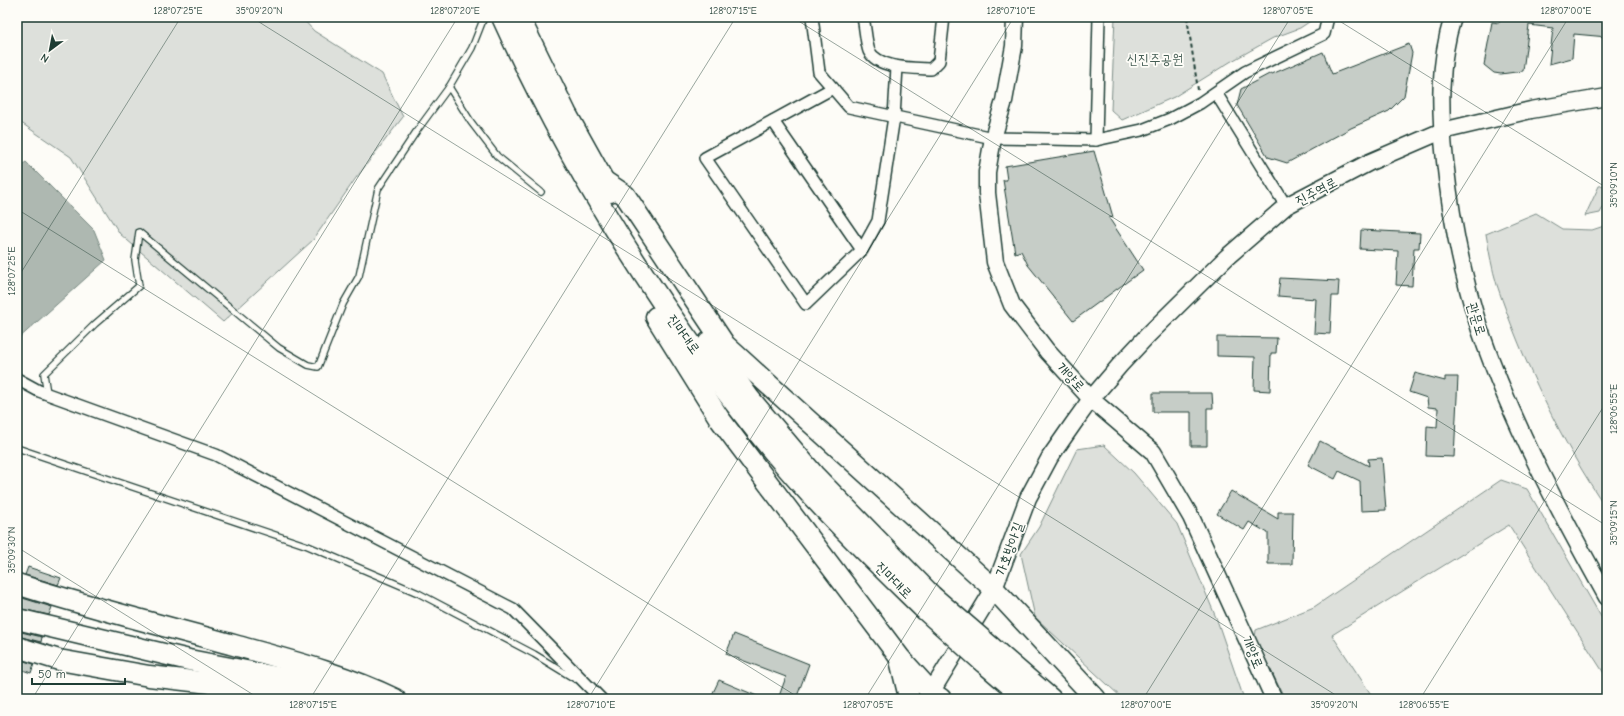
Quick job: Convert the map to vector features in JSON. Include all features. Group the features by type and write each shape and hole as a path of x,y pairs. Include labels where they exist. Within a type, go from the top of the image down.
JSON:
{"highway":[{"name":"진마대로","path":"502,17 552,120 590,189 663,306 738,408 803,486 872,558 928,603"},
{"name":"진마대로","path":"519,17 566,113 604,181 676,297 750,399 814,475 928,603"},
{"path":"604,181 625,195 725,345 994,589 1096,699"},
{"path":"624,245 634,280 720,418 900,658 933,697"},
{"path":"17,584 126,616 283,658 354,681 395,699"},
{"path":"928,603 987,654 1051,699"},
{"path":"17,619 189,660 352,695"},
{"path":"17,647 59,660 149,676 301,694 352,695"},
{"path":"987,654 1026,699"},
{"path":"900,658 908,699"}],"street":[{"path":"812,17 819,72 849,107 993,138 1096,140 1142,130 1170,119 1200,103 1245,72 1324,34 1328,17"},
{"path":"863,17 870,52 880,62 897,67 931,69 939,61 944,17"},
{"name":"개양로","path":"1015,17 1014,46 1005,94 993,138 988,172 987,193 995,262 1012,305 1047,351 1091,399 1153,452 1191,517 1274,699"},
{"path":"1096,140 1099,17"},
{"name":"관문로","path":"1454,17 1448,34 1443,66 1441,97 1442,131 1452,217 1466,281 1480,328 1496,373 1515,417 1567,524 1607,597"},
{"path":"832,88 705,158 806,304 862,250 878,221 894,117 897,67"},
{"path":"1216,92 1286,206"},
{"name":"진주역로","path":"1091,399 1143,340 1227,257 1286,206 1370,162 1442,131 1531,110 1607,97"},
{"path":"773,121 862,250"},
{"path":"17,380 47,393 216,455 513,609 602,699"},
{"name":"가호방아길","path":"933,697 994,589 1028,498 1038,478 1072,424 1091,399"}],"lane":[{"path":"47,393 44,374 95,324 139,286 135,260 139,232 279,348 308,365 318,367 343,304 359,276 378,189 416,132 449,87 472,48 484,20 482,17"},
{"path":"449,87 471,122 497,156 541,192"},
{"path":"17,448 308,546 371,572 418,593 534,654 592,689"}],"path":[{"path":"1187,17 1200,103"}],"green space":[{"path":"17,17 301,17 314,31 382,74 403,117 356,178 313,240 223,322 120,234 71,157 17,120"},
{"name":"신진주공원","path":"1115,17 1312,17 1312,20 1300,28 1273,38 1230,62 1174,97 1122,120 1111,110"},
{"path":"1607,185 1607,200 1600,213 1585,216 1599,186"},
{"path":"1536,213 1562,229 1592,230 1607,225 1607,509 1574,457 1544,401 1507,314 1494,273 1486,234"},
{"path":"1104,445 1134,473 1177,524 1217,620 1244,699 1123,699 1035,617 1021,554 1039,527 1077,449"},
{"path":"1501,480 1527,489 1607,627 1607,678 1509,525 1332,635 1374,699 1285,699 1255,638 1256,630 1314,607"}],"shaded area":[{"path":"26,162 94,230 106,260 17,340 17,168"}],"building":[{"path":"1500,17 1607,17 1607,37 1574,34 1572,58 1549,64 1553,28 1529,25 1523,71 1501,74 1494,73 1484,65 1492,22 1499,23"},
{"path":"1409,44 1412,53 1404,96 1389,111 1351,128 1287,163 1268,157 1237,105 1241,89 1271,73 1272,74 1323,52 1332,74"},
{"path":"1094,151 1113,217 1109,218 1143,270 1073,321 1028,265 1021,251 1015,253 1003,180 1007,180 1005,166"},
{"path":"1361,230 1420,233 1419,248 1414,248 1412,286 1396,285 1398,251 1360,249"},
{"path":"1280,278 1339,281 1338,296 1332,296 1330,334 1314,333 1316,299 1278,296"},
{"path":"1217,337 1277,338 1276,353 1271,353 1270,391 1254,390 1255,357 1217,356"},
{"path":"1415,373 1445,381 1445,377 1458,377 1454,457 1426,456 1427,426 1437,427 1438,408 1428,407 1427,398 1409,392"},
{"path":"1153,393 1212,393 1213,408 1207,408 1207,446 1191,446 1191,412 1153,412"},
{"path":"1320,441 1369,466 1368,459 1382,458 1386,510 1361,511 1360,481 1339,471 1335,479 1308,465"},
{"path":"1231,491 1278,519 1278,512 1293,512 1292,564 1268,564 1268,533 1249,522 1244,530 1217,514"},
{"path":"28,567 61,578 58,585 25,575"},
{"path":"19,597 52,607 49,615 17,608"},
{"path":"17,631 42,637 41,642 17,636"},
{"path":"734,634 809,664 796,699 778,699 786,677 726,654"},
{"path":"17,659 34,664 31,673 17,668"},
{"path":"719,680 764,699 710,699"}]}
